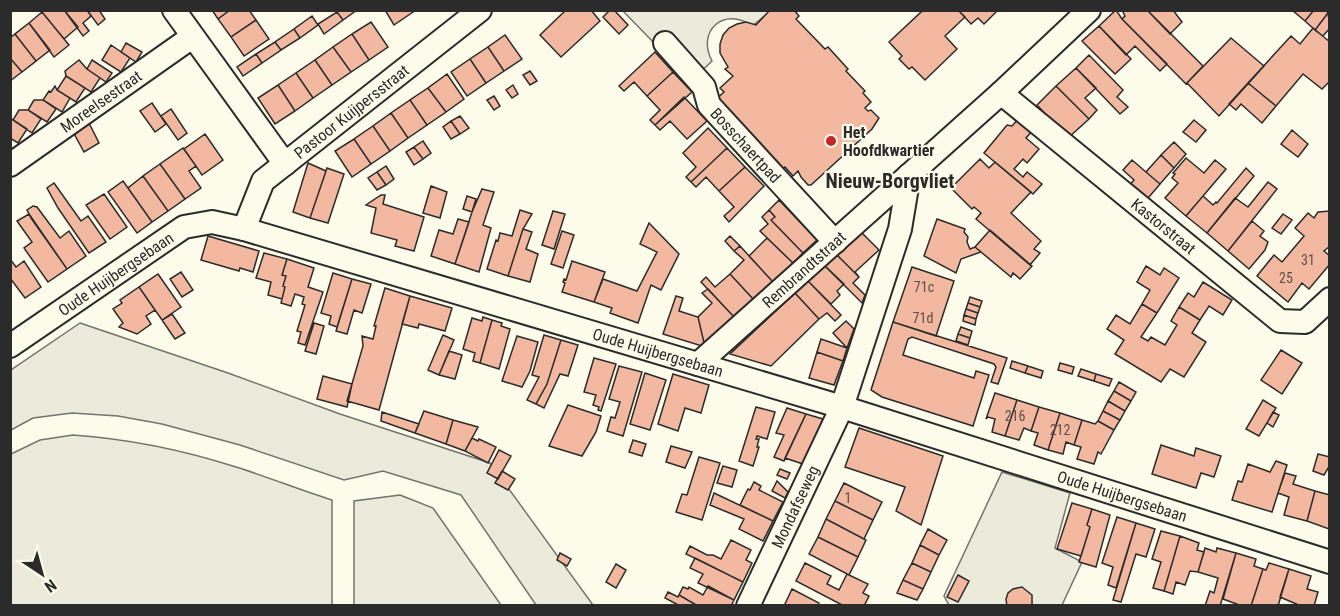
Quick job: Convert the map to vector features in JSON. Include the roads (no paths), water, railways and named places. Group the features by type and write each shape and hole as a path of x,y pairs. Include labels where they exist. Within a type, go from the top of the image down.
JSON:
{"street":[{"path":"174,10 285,164"},
{"name":"Pastoor Kuijpersstraat","path":"244,229 262,181 480,10"},
{"name":"Rembrandtstraat","path":"698,364 1001,93 1089,10"},
{"name":"Moreelsestraat","path":"10,165 192,37"},
{"name":"Bosschaertpad","path":"665,43 704,87 709,105 835,242"},
{"name":"Kastorstraat","path":"1001,93 1280,321 1305,322 1329,299"},
{"path":"842,407 900,229 909,175"},
{"name":"Oude Huijbergsebaan","path":"10,346 184,227 212,222 244,229 842,407 1329,562"},
{"name":"Mondafseweg","path":"748,606 842,407"}],"place":[{"name":"Het Hoofdkwartier","path":"831,141"}],"district":[{"name":"Nieuw-Borgvliet","path":"890,181"}]}
